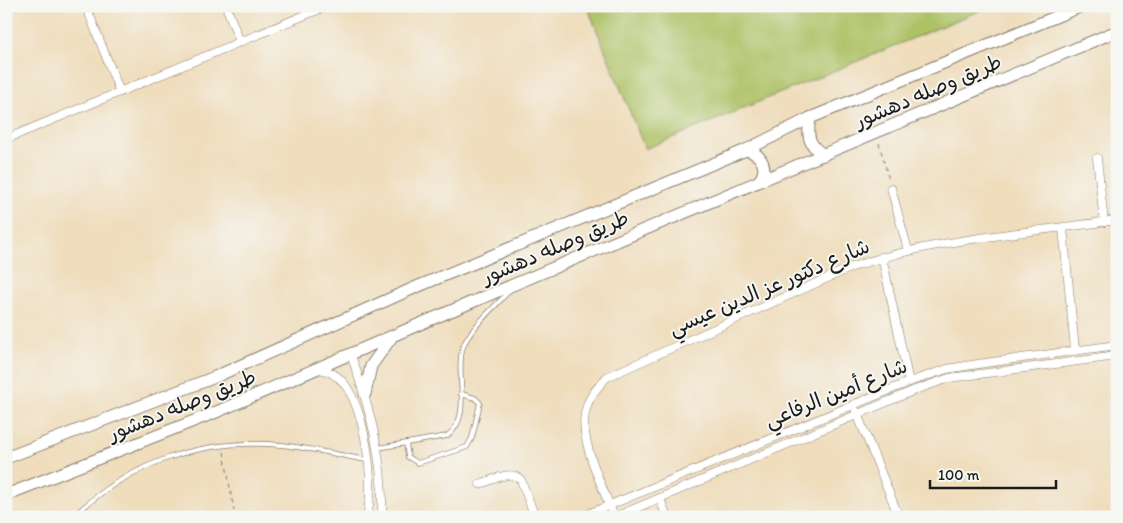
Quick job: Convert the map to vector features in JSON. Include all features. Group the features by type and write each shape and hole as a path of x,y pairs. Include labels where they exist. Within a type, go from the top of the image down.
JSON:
{"main road":[{"name":"طريق وصله دهشور","path":"6,458 215,376 414,288 746,150 810,118 1082,6"},
{"name":"طريق وصله دهشور","path":"6,495 320,369 393,336 1117,32"},
{"path":"810,118 809,140 813,148 824,155"},
{"path":"746,150 753,151 761,158 765,168 762,178 758,182"},
{"path":"365,394 371,366 393,336"}],"street":[{"path":"86,6 120,92"},
{"path":"226,6 240,42"},
{"path":"8,136 120,92 327,6"},
{"path":"1097,158 1104,222"},
{"path":"891,188 908,250"},
{"name":"شارع دكتور عز الدين عيسي","path":"615,517 584,430 585,410 590,398 607,377 852,267 882,257 908,250 1117,220"},
{"path":"1063,228 1075,350"},
{"path":"882,257 909,382"},
{"name":"شارع أمين الرفاعي","path":"581,517 909,382 947,369 1117,345"},
{"path":"351,355 371,412 378,448 383,485 382,517"},
{"name":"شارع أمين الرفاعي","path":"615,517 949,378 1117,356"},
{"path":"320,369 337,376 343,382 358,416 368,460 370,493 367,517"},
{"path":"947,369 949,378"},
{"path":"854,405 899,517"},
{"path":"358,416 371,412"},
{"path":"480,484 508,475 516,476 521,480 535,517"},
{"path":"660,499 667,517"}],"lane":[{"path":"378,448 447,436 451,433 459,421 463,345 514,286"},
{"path":"406,443 408,457 418,463 467,447 472,438 480,403 475,398 461,394"},
{"path":"73,517 110,485 136,470 179,455 223,446 281,445 368,460"}],"path":[{"path":"876,134 891,188"},
{"path":"223,446 235,517"}],"green space":[{"path":"587,6 991,6 645,149"}]}
